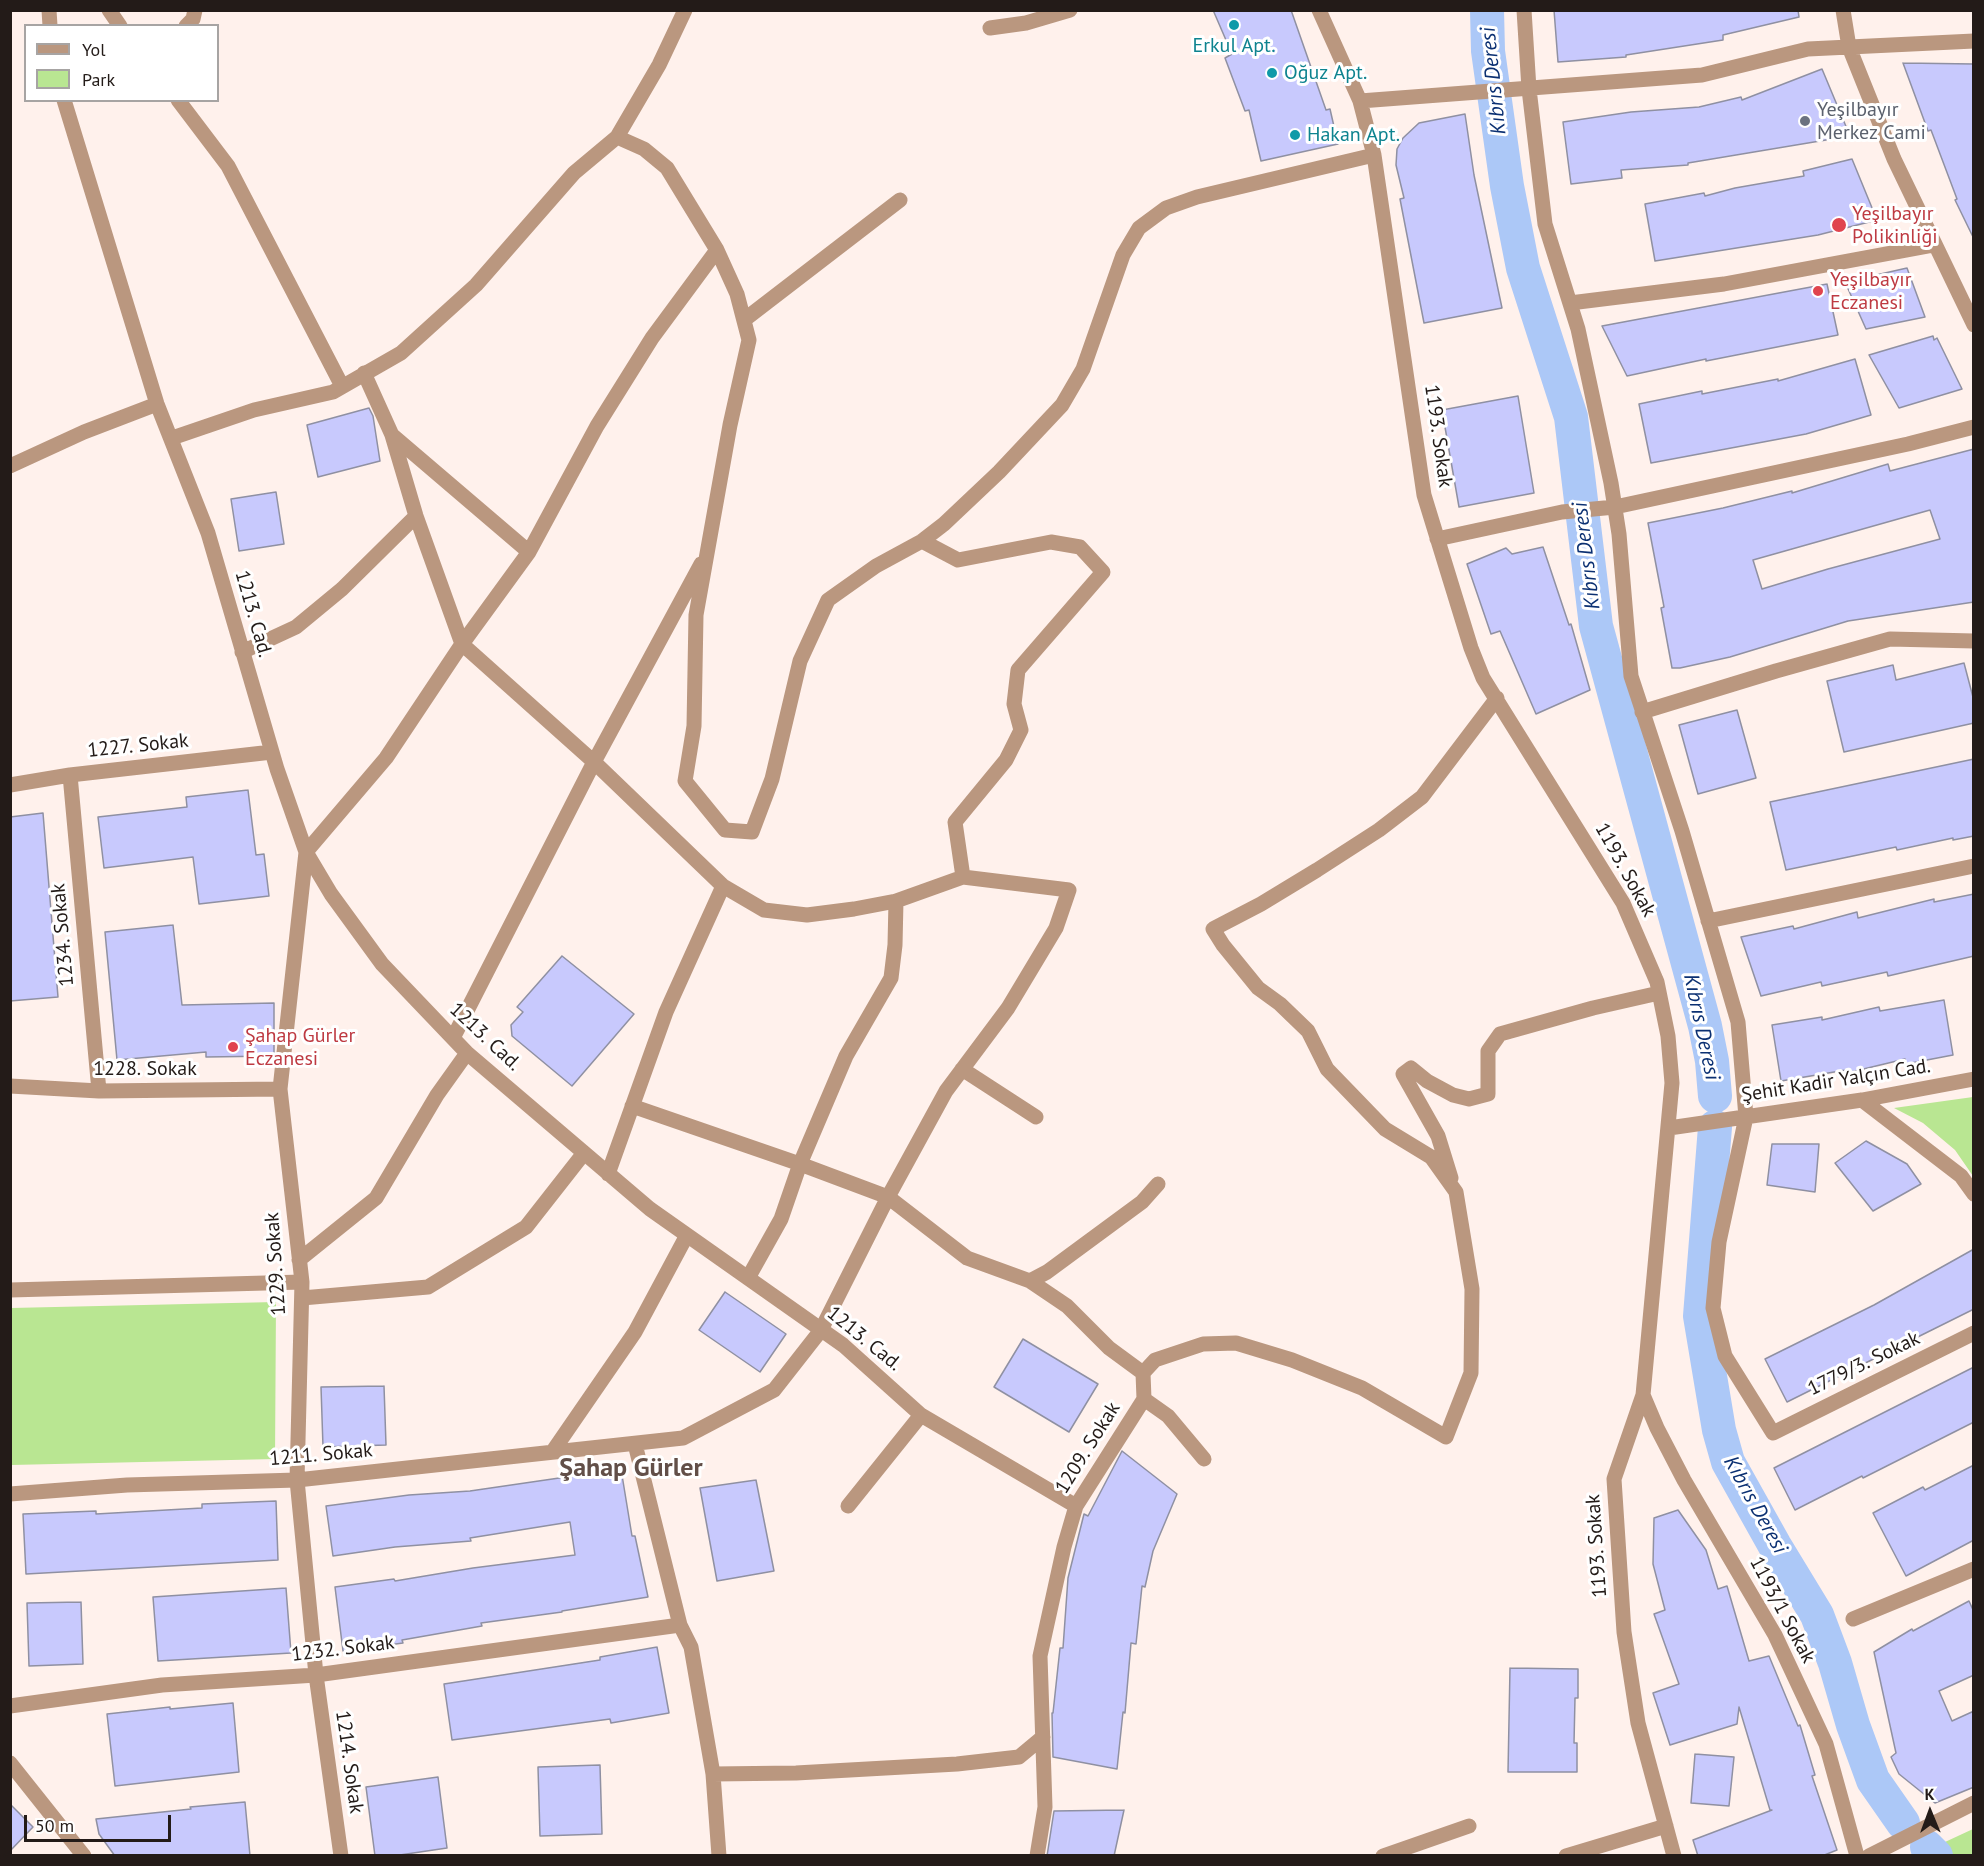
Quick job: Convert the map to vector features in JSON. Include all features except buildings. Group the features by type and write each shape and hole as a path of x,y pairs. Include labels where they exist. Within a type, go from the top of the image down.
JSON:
{"street":[{"path":"109,10 119,24"},
{"path":"188,24 193,19 195,10"},
{"path":"172,438 254,410 333,392 401,353 476,285 574,173 617,136 659,65 685,10"},
{"path":"990,28 1026,23 1070,10"},
{"name":"1193. Sokak","path":"1319,10 1360,101 1374,154 1424,495 1471,648 1483,678 1623,903 1657,982 1668,1036 1672,1083 1642,1395 1614,1479 1624,1632 1635,1706 1674,1856"},
{"path":"1524,10 1529,89 1545,224 1578,329 1619,534 1631,676 1682,831 1738,1022 1746,1117"},
{"path":"1843,10 1849,47 1894,159 1974,325"},
{"path":"1360,101 1702,75 1808,49 1974,41"},
{"name":"1213. Cad.","path":"65,102 157,404 208,533 272,752 306,852 331,894 382,964 467,1053 650,1209 843,1345 921,1415 1076,1506"},
{"path":"180,102 228,166 342,386"},
{"path":"617,136 644,149 667,168 717,250 737,294 749,340 730,425 696,615 694,726 685,782 724,830 752,832 772,779 800,661 828,600 876,566 922,541 944,524 999,472 1062,405 1083,369 1123,255 1139,228 1166,208 1197,197 1374,154"},
{"path":"744,320 900,200"},
{"path":"1570,303 1724,284 1934,245"},
{"path":"306,852 386,758 462,644 529,552 597,426 651,338 717,250"},
{"path":"364,374 392,435 416,516 462,644 594,762 723,886 764,910 807,915 854,909 896,900 963,877 955,822 1006,760 1020,730 1014,704 1018,670 1102,572 1080,547 1051,542 958,560 922,541"},
{"path":"10,466 84,432 157,404"},
{"path":"1437,539 1562,512 1613,507 1897,446 1974,427"},
{"path":"392,435 529,552"},
{"path":"242,652 296,627 342,589 416,516"},
{"path":"453,1038 594,762 708,550"},
{"path":"1642,712 1776,670 1890,639 1974,641"},
{"path":"1456,1192 1431,1157 1385,1129 1327,1069 1308,1031 1280,1004 1258,988 1223,945 1213,928 1261,904 1317,870 1379,830 1422,797 1497,698"},
{"name":"1227. Sokak","path":"10,785 70,775 272,752"},
{"name":"1234. Sokak","path":"70,775 99,1091"},
{"name":"1229. Sokak","path":"306,852 280,1089 302,1282 297,1480 316,1675"},
{"path":"1708,921 1974,866"},
{"name":"1211. Sokak","path":"10,1494 127,1485 297,1480 682,1438 774,1389 821,1330 888,1197 946,1091 1008,1008 1056,928 1069,890 963,877"},
{"path":"608,1174 666,1012 723,886"},
{"path":"748,1278 781,1219 800,1164 846,1056 891,978 895,945 896,900"},
{"path":"632,1106 888,1197 967,1258 1030,1281 1067,1306 1109,1348 1143,1373 1155,1360 1203,1344 1236,1343 1292,1360 1362,1388 1446,1437 1471,1373 1472,1289 1456,1192 1438,1136 1403,1074 1411,1068 1427,1082 1453,1095 1469,1099 1488,1094 1488,1051 1500,1034 1593,1008 1659,993"},
{"path":"299,1260 376,1198 436,1095 467,1053"},
{"path":"962,1069 1036,1117"},
{"name":"Şehit Kadir Yalçın Cad.","path":"1668,1128 1862,1100 1974,1079"},
{"name":"1228. Sokak","path":"10,1086 99,1091 280,1089"},
{"path":"1862,1100 1960,1176 1974,1194"},
{"name":"1779/3. Sokak","path":"1746,1117 1719,1242 1713,1308 1725,1356 1773,1433 1974,1333"},
{"path":"302,1298 428,1287 526,1227 584,1154"},
{"path":"1030,1281 1047,1272 1142,1202 1158,1185"},
{"path":"553,1451 635,1332 687,1235"},
{"path":"10,1290 302,1282"},
{"name":"1209. Sokak","path":"1037,1856 1045,1808 1040,1656 1064,1547 1076,1506 1144,1399 1143,1373"},
{"name":"1193/1 Sokak","path":"1642,1395 1684,1480 1775,1635 1826,1744 1857,1856"},
{"path":"1144,1399 1168,1416 1204,1459"},
{"path":"848,1506 921,1415"},
{"path":"635,1444 681,1625 691,1647 713,1774 719,1856"},
{"path":"1853,1620 1974,1569"},
{"name":"1232. Sokak","path":"10,1706 162,1685 316,1675 681,1625"},
{"name":"1214. Sokak","path":"316,1675 341,1856"},
{"path":"713,1774 796,1773 988,1761 1019,1757 1043,1737"},
{"path":"10,1763 84,1856"},
{"path":"1869,1856 1974,1803"},
{"path":"1383,1856 1469,1826"},
{"path":"1566,1856 1666,1826"}],"green space":[{"path":"1973,1097 1973,1176 1955,1150 1923,1123 1894,1108"},
{"path":"276,1302 275,1459 11,1465 11,1308"},
{"path":"1973,1829 1973,1855 1917,1855"}],"waterway":[{"name":"Kıbrıs Deresi","path":"1487,10 1488,51 1507,186 1523,268 1571,417 1596,626 1705,1026 1712,1061 1715,1096"},
{"name":"Kıbrıs Deresi","path":"1715,1127 1700,1316 1719,1430 1728,1462 1817,1615 1873,1780 1903,1823"},
{"name":"Kıbrıs Deresi","path":"1927,1847 1936,1856"}],"place":[{"name":"Erkul Apt.","path":"1234,25"},
{"name":"Oğuz Apt.","path":"1272,73"},
{"name":"Yeşilbayır Merkez Cami","path":"1805,121"},
{"name":"Hakan Apt.","path":"1295,135"},
{"name":"Yeşilbayır Polikinliği","path":"1839,225"},
{"name":"Yeşilbayır Eczanesi","path":"1818,291"},
{"name":"Şahap Gürler Eczanesi","path":"233,1047"}],"district":[{"name":"Şahap Gürler","path":"631,1469"}]}
